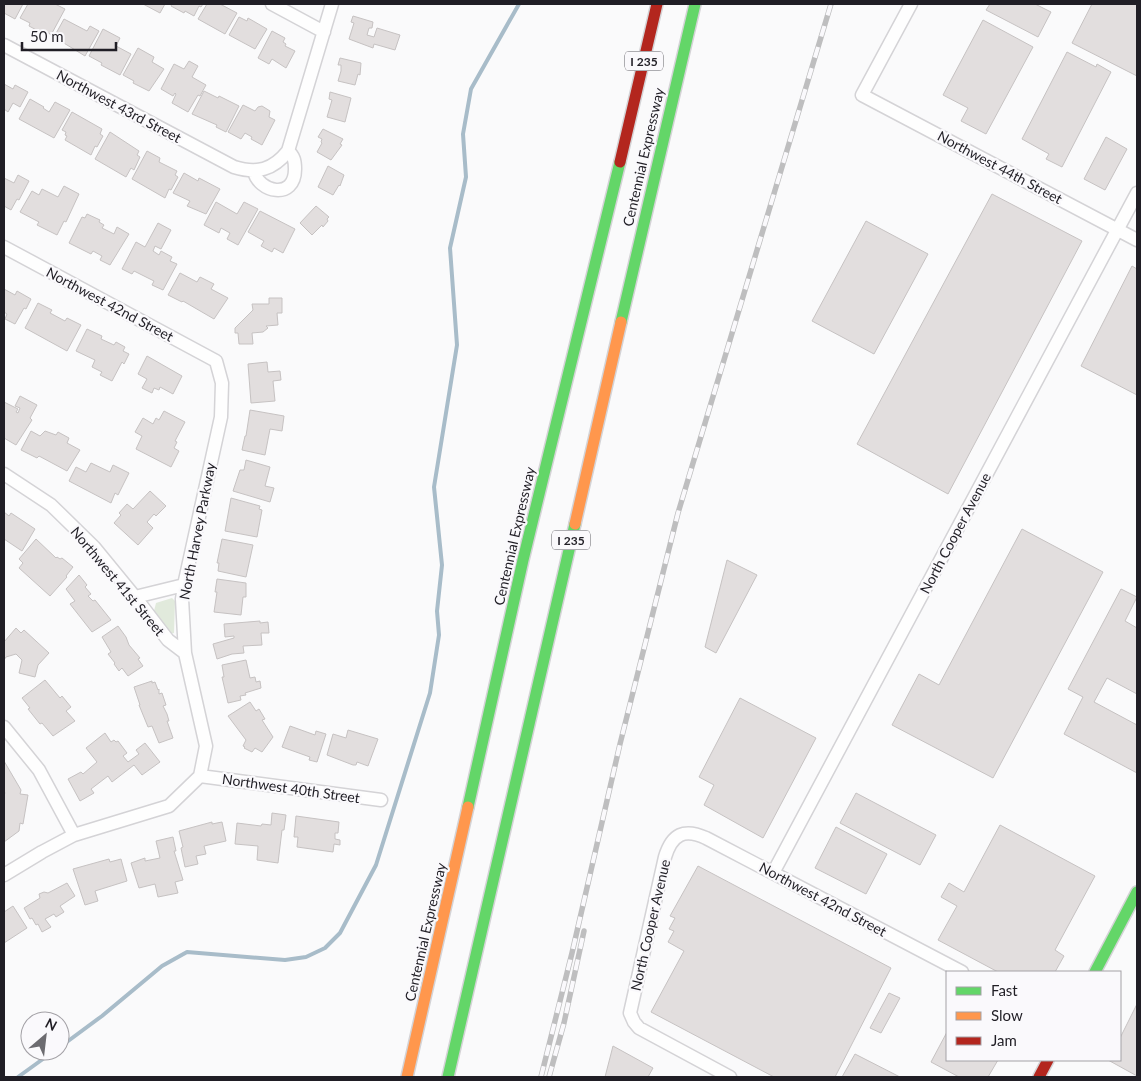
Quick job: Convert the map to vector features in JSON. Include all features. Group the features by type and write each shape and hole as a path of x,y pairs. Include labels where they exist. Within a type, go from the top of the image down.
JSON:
{"main road":[{"name":"Centennial Expressway","path":"407,1077 424,1009 523,560 657,4"},
{"name":"Centennial Expressway","path":"448,1077 668,112 695,4"},
{"path":"1096,971 1137,892"},
{"path":"398,1060 424,1009"},
{"path":"1039,1077 1047,1061"}],"street":[{"path":"272,4 324,32"},
{"path":"288,151 294,160 294,178 291,185 278,190 261,184 255,177 254,171 265,169 276,163 288,151 332,4"},
{"name":"Northwest 44th Street","path":"911,4 862,95 1137,240"},
{"name":"Northwest 43rd Street","path":"4,44 234,167 254,171"},
{"name":"North Cooper Avenue","path":"773,874 1137,192"},
{"name":"Northwest 42nd Street","path":"4,247 216,361"},
{"name":"North Harvey Parkway","path":"200,776 206,746 185,653 182,599 221,417 222,384 216,361"},
{"name":"Northwest 41st Street","path":"4,474 51,505 94,547 168,640 185,653"},
{"path":"135,597 184,585"},
{"path":"4,727 39,770 74,836"},
{"path":"4,876 42,852 74,836 169,806 200,776"},
{"name":"Northwest 40th Street","path":"200,776 381,800"},
{"name":"Northwest 42nd Street","path":"682,834 691,832 697,834 960,971"},
{"name":"North Cooper Avenue","path":"682,834 671,842 665,857 630,1008 638,1028 730,1077"}],"shaded area":[{"path":"172,598 175,601 174,633 170,634 154,611 156,603"}],"building":[{"path":"4,4 23,4 15,19 4,13"},
{"path":"28,4 55,4 65,9 51,35 46,31 44,34 29,26 30,23 20,18"},
{"path":"143,4 165,4 160,13"},
{"path":"172,4 203,4 201,7 199,6 194,16 171,6"},
{"path":"207,4 220,4 237,13 225,34 198,19"},
{"path":"990,4 1035,4 1051,12 1038,37 986,10"},
{"path":"1092,4 1137,4 1137,76 1072,43"},
{"path":"353,16 373,22 372,28 369,28 367,35 374,37 377,28 400,35 395,50 374,44 373,48 349,39 354,23 351,22"},
{"path":"239,17 247,21 248,18 267,29 255,49 229,35"},
{"path":"64,19 87,31 90,26 99,31 85,56 54,37"},
{"path":"983,20 1033,47 986,134 961,121 968,108 943,95"},
{"path":"103,29 120,38 116,46 131,54 120,75 89,56"},
{"path":"272,31 285,38 283,42 286,44 285,46 295,51 286,68 272,59 269,64 258,58"},
{"path":"138,48 154,57 152,62 164,69 149,91 133,83 134,81 123,75"},
{"path":"1067,52 1096,67 1097,64 1111,72 1062,167 1046,159 1049,154 1022,139"},
{"path":"340,58 361,63 360,75 358,74 355,85 338,81 341,71 341,65 338,65"},
{"path":"189,61 198,66 192,77 206,85 188,112 172,103 175,93 173,96 161,89 174,64 184,69"},
{"path":"4,84 13,89 15,85 28,92 20,107 13,103 8,112 4,109"},
{"path":"204,91 239,106 226,132 216,127 217,125 192,114"},
{"path":"330,92 351,98 345,122 327,117 332,100 329,99"},
{"path":"30,99 49,112 55,102 70,110 54,138 19,119"},
{"path":"243,105 255,111 258,107 262,106 270,111 269,117 275,120 262,145 245,133 241,139 228,132"},
{"path":"72,112 102,129 100,134 103,136 91,155 65,140 66,132 62,130"},
{"path":"323,129 343,139 340,144 342,145 331,160 317,152 322,143 322,139 318,137"},
{"path":"110,132 139,151 137,155 140,157 134,170 131,168 126,177 95,159"},
{"path":"1106,137 1127,149 1105,190 1084,179"},
{"path":"147,151 160,158 159,162 177,171 175,175 178,177 165,198 132,179"},
{"path":"328,166 344,175 340,186 333,195 318,187"},
{"path":"184,173 198,181 199,178 220,189 206,214 187,206 190,201 173,193"},
{"path":"18,175 29,181 19,200 17,199 11,210 4,206 4,178 14,183"},
{"path":"64,186 79,194 66,222 64,221 57,235 37,225 39,222 20,212 32,191 39,195 42,189 58,197"},
{"path":"992,194 1082,241 948,494 857,444"},
{"path":"216,202 237,214 244,202 258,209 238,245 227,239 230,233 221,228 219,233 204,225"},
{"path":"316,206 329,217 323,227 322,225 312,235 300,223"},
{"path":"260,211 295,229 283,253 274,248 272,252 261,246 264,241 248,232"},
{"path":"87,214 100,220 99,222 104,225 102,228 114,234 117,227 129,234 110,265 100,260 102,256 93,251 91,254 69,243 82,217 85,218"},
{"path":"866,221 928,254 874,354 812,321"},
{"path":"158,223 171,230 161,249 155,246 153,251 159,255 161,251 172,257 170,261 177,264 163,290 152,285 154,281 134,271 132,274 122,269 136,242 145,247"},
{"path":"1132,266 1137,269 1137,395 1081,366"},
{"path":"180,273 197,282 200,277 214,284 211,289 228,298 214,319 183,301 168,295"},
{"path":"4,289 15,295 17,291 31,299 15,324 5,319 7,314 4,312"},
{"path":"269,298 282,298 282,313 277,313 278,325 266,326 268,328 263,332 252,333 253,344 239,344 238,333 235,333 235,328 253,310 252,304 269,304"},
{"path":"38,303 52,310 50,313 65,321 67,318 81,325 67,351 25,328"},
{"path":"87,329 102,336 101,339 114,345 116,342 125,347 123,351 129,354 124,364 122,362 112,381 100,375 102,372 92,367 95,360 76,351"},
{"path":"147,356 182,376 173,394 160,387 159,390 154,388 152,393 142,388 147,379 138,374"},
{"path":"267,362 268,372 280,371 281,380 273,381 275,401 251,403 248,364"},
{"path":"20,396 37,405 30,418 32,420 16,445 4,438 4,402 18,409 16,412 18,413 20,408 15,406"},
{"path":"250,410 284,416 282,431 270,429 265,455 242,450"},
{"path":"164,411 185,422 175,441 177,442 174,448 179,451 171,467 136,449 142,436 135,432 143,418 153,424 156,418 159,420"},
{"path":"31,431 40,436 45,431 56,435 58,432 69,438 67,443 80,450 67,471 39,456 37,458 21,450"},
{"path":"246,460 270,467 265,486 274,488 270,502 233,491 240,470 244,470"},
{"path":"91,463 110,472 113,465 129,473 118,495 115,493 111,503 69,481 76,467 86,472"},
{"path":"150,491 166,506 156,516 154,514 147,522 153,528 138,545 114,523 121,515 119,513 127,504 133,509"},
{"path":"231,498 260,506 259,509 262,510 257,537 225,531"},
{"path":"4,512 9,516 11,513 35,529 22,551 4,539"},
{"path":"1022,529 1103,572 993,778 892,725 919,674 939,685"},
{"path":"36,539 56,558 62,558 73,567 67,577 50,596 19,568 23,563 19,559"},
{"path":"222,539 253,545 246,577 218,571 219,563 217,563"},
{"path":"727,560 757,575 716,653 705,647"},
{"path":"79,575 91,594 88,596 93,601 95,600 111,620 92,632 70,604 75,601 66,589"},
{"path":"217,579 246,583 246,597 243,597 241,615 214,612"},
{"path":"1121,589 1137,597 1125,621 1137,628 1137,694 1107,678 1094,702 1137,725 1137,773 1064,734 1083,697 1068,689"},
{"path":"260,621 260,623 268,622 269,633 261,633 262,645 243,646 244,653 232,654 217,659 213,644 234,638 234,636 225,637 224,624"},
{"path":"118,626 129,645 140,658 138,659 143,666 128,676 122,668 119,671 114,664 108,654 111,652 102,637"},
{"path":"16,628 21,633 24,630 49,653 38,665 35,677 19,673 22,660 16,654 6,657 4,660 4,642"},
{"path":"246,660 250,678 255,677 256,682 260,681 261,688 240,696 241,700 228,703 222,677 224,677 222,665"},
{"path":"45,680 60,698 62,696 71,707 66,711 75,721 53,736 42,723 40,724 22,698"},
{"path":"152,681 152,683 155,682 159,689 159,694 162,693 166,705 163,706 173,738 159,743 152,726 148,727 134,687"},
{"path":"740,698 816,738 763,838 704,805 714,785 699,777"},
{"path":"250,702 256,711 259,709 265,719 262,720 273,737 262,752 255,748 252,752 244,748 246,740 228,716"},
{"path":"290,726 315,735 316,731 326,734 317,762 309,760 310,757 282,747"},
{"path":"348,730 378,739 368,766 357,762 356,765 353,765 327,755 333,734 346,738"},
{"path":"105,733 111,742 114,740 118,741 127,753 123,756 128,762 139,754 136,750 145,743 160,762 142,775 134,765 112,782 108,776 91,789 94,793 80,801 68,779 81,772 83,774 97,762 86,748"},
{"path":"4,761 21,790 20,794 28,795 23,824 20,823 19,831 4,842 5,793"},
{"path":"856,793 936,835 920,865 840,823"},
{"path":"272,813 286,815 278,863 257,860 258,846 235,844 237,823 261,826 262,824 271,825"},
{"path":"296,816 339,822 338,833 335,833 335,839 340,840 340,845 334,844 333,852 297,847 298,837 294,837"},
{"path":"212,822 212,824 222,822 226,841 204,846 206,854 196,856 198,864 185,867 179,831"},
{"path":"1000,825 1095,876 1055,950 1064,956 1056,971 996,971 938,940 957,906 941,897 949,883 964,892"},
{"path":"836,827 887,854 866,894 815,868"},
{"path":"173,837 176,851 174,851 183,880 175,882 178,893 158,897 155,884 139,888 131,863 145,858 145,861 160,858 156,841"},
{"path":"109,859 110,862 121,859 127,881 95,891 98,901 85,905 73,869"},
{"path":"698,866 891,968 835,1077 774,1077 651,1012 684,951 668,942 674,931 669,929 675,918 670,916"},
{"path":"67,883 75,896 60,906 64,912 56,917 54,914 45,919 51,927 42,932 38,924 36,925 32,918 30,919 24,908 40,898 39,894 48,893"},
{"path":"13,906 27,928 4,943 4,912"},
{"path":"889,993 900,998 881,1033 870,1028"},
{"path":"1137,1004 1137,1076 1110,1061 1121,1061 1121,1036"},
{"path":"946,1034 946,1061 997,1061 988,1077 959,1077 931,1062"},
{"path":"613,1046 653,1068 648,1077 605,1077"},
{"path":"855,1054 900,1077 842,1077"}],"waterway":[{"path":"70,1040 102,1016 162,966 187,952 285,960 306,957 325,948 340,933 376,865 430,693 439,635 437,611 442,565 434,487 457,345 450,248 466,177 463,134 471,89 519,4"},
{"path":"18,1077 40,1061"}],"railway":[{"path":"541,1077 572,953 620,744 678,513 831,4"},
{"path":"549,1077 564,1023 584,931"}],"traffic: fast":[{"path":"621,322 695,4"},
{"path":"468,807 523,560 620,162"},
{"path":"448,1077 575,524"},
{"path":"1096,971 1137,892"}],"traffic: slow":[{"path":"575,524 621,322"},
{"path":"407,1077 468,807"}],"traffic: jam":[{"path":"620,162 657,4"},
{"path":"1039,1077 1047,1061"}]}
